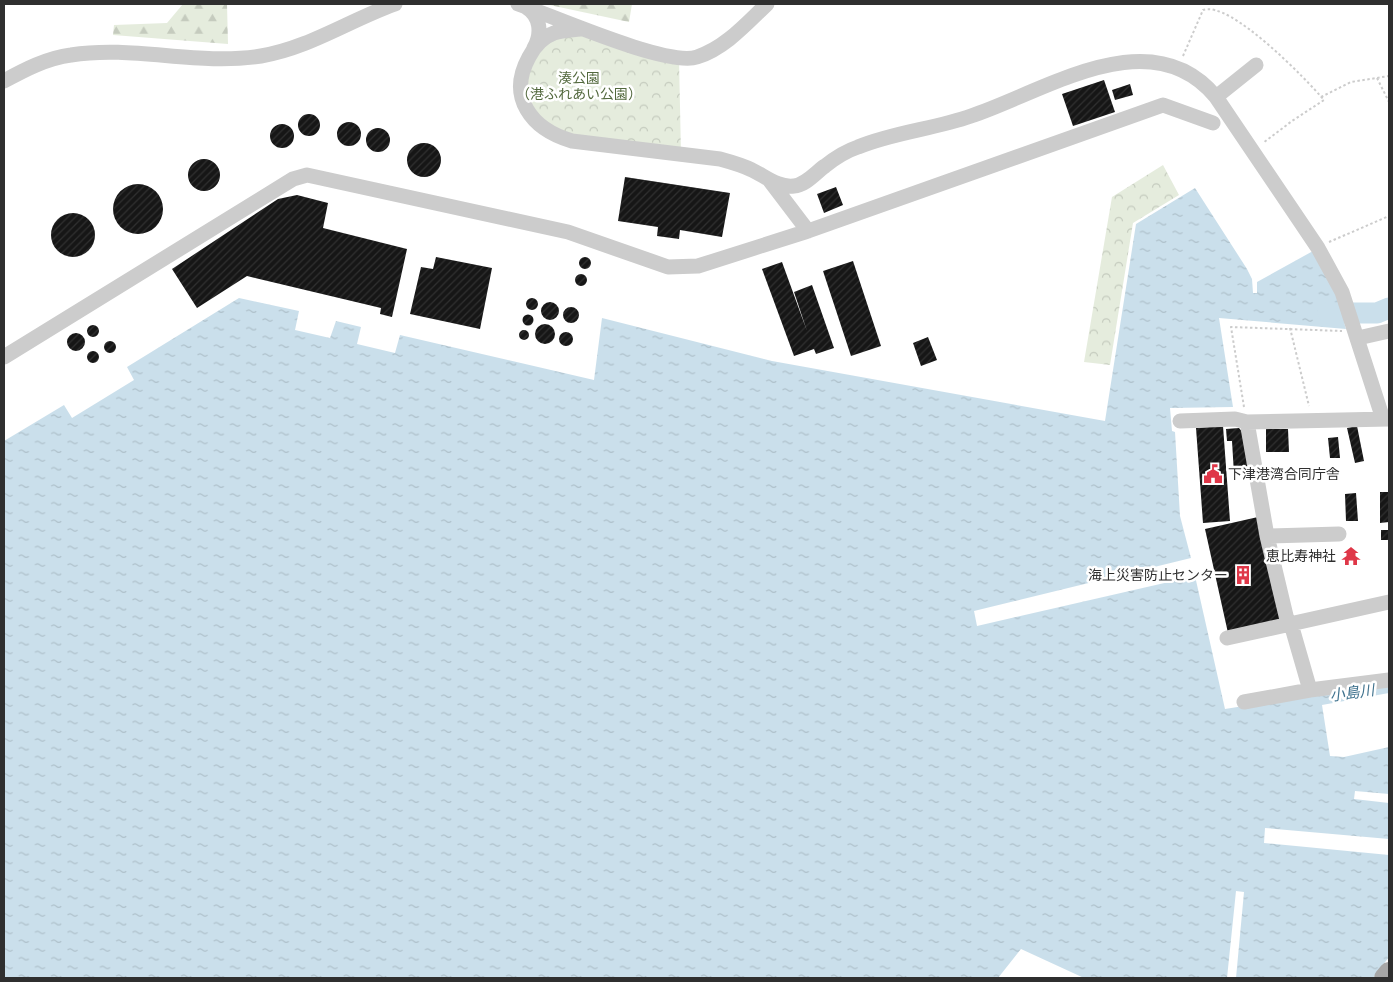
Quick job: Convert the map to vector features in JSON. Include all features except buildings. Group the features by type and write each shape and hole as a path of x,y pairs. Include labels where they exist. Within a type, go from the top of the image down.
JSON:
{"main road":[{"path":"1384,978 1389,972"}],"street":[{"path":"4,81 44,62 84,54 113,52 206,60 261,56 284,51 395,4"},
{"path":"521,5 580,29 658,54 689,59 713,50 730,38 767,4"},
{"path":"521,5 534,12 539,25 537,42 521,75 523,104 539,125 548,131 572,140 720,159 739,164 786,186 804,183 845,152 859,146 972,116 1084,72 1132,61 1164,63 1201,80 1216,97 1318,248 1342,292 1386,419 1247,422 1235,419 1180,421"},
{"path":"533,50 553,33 580,29"},
{"path":"1216,97 1256,65"},
{"path":"4,357 293,179 307,175 568,232 668,267 698,266 808,231 1163,105 1213,123"},
{"path":"770,180 808,231"},
{"path":"1356,333 1389,331"},
{"path":"1247,422 1268,536 1290,624 1310,690"},
{"path":"1268,536 1339,534"},
{"path":"1227,638 1389,602"},
{"path":"1244,702 1310,690 1389,680"}],"path":[{"path":"1178,68 1203,10 1210,9 1236,19 1264,40 1324,100 1292,121 1253,152"},
{"path":"1321,97 1344,84 1389,76"},
{"path":"1377,78 1389,102"},
{"path":"1318,248 1389,216"},
{"path":"1247,422 1231,327 1290,328 1356,333"},
{"path":"1290,328 1312,421"}],"green space":[{"path":"183,4 227,4 228,44 113,35 114,25 167,23"},
{"path":"545,4 632,4 629,22"},
{"name":"湊公園 （港ふれあい公園）","path":"562,31 679,59 681,154 572,141 523,104 526,62"},
{"path":"1163,165 1179,195 1133,223 1110,365 1084,362 1112,197"}],"water":[{"name":"小島川","path":"1195,188 1247,269 1252,279 1253,293 1257,293 1257,282 1313,251 1335,291 1346,329 1219,318 1233,407 1170,408 1172,431 1175,432 1180,516 1191,558 974,611 977,626 1195,576 1225,709 1389,683 1389,693 1322,705 1330,756 1344,757 1389,747 1389,794 1355,791 1354,799 1389,803 1389,839 1265,828 1264,843 1389,855 1389,957 1373,978 1236,978 1244,892 1236,891 1227,978 1084,978 1021,949 998,978 4,978 4,441 64,405 72,418 134,380 127,367 239,298 299,311 295,330 330,338 336,321 361,327 357,344 395,353 400,335 594,380 602,318 772,361 1105,421 1136,224"}],"waterway":[{"path":"1328,313 1377,313 1389,308"}],"place":[{"name":"下津港湾合同庁舎","path":"1213,474"},
{"name":"恵比寿神社","path":"1351,556"},
{"name":"海上災害防止センター","path":"1243,575"}]}
